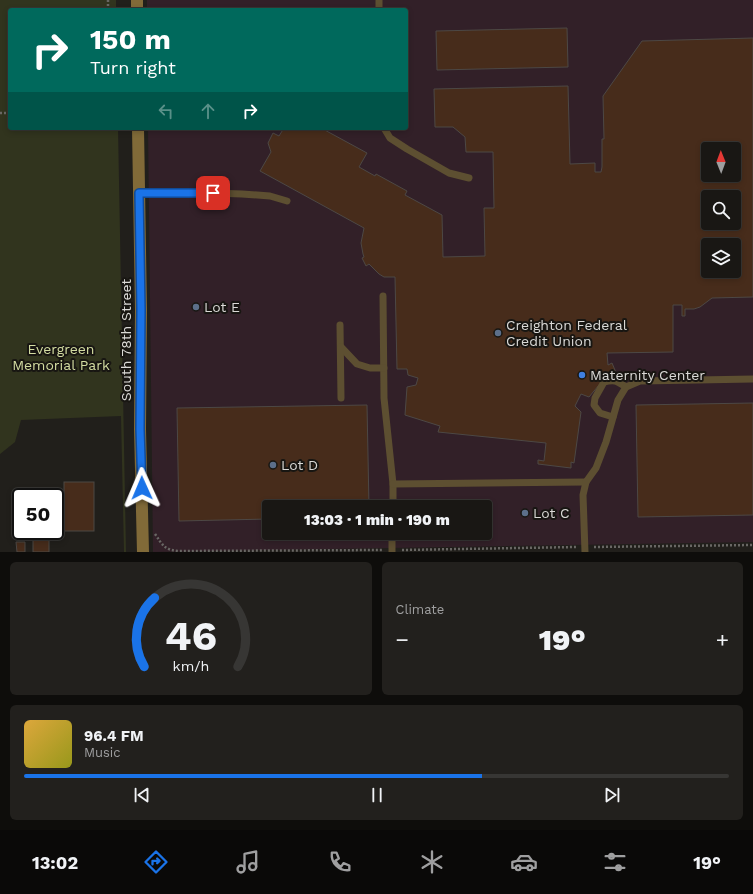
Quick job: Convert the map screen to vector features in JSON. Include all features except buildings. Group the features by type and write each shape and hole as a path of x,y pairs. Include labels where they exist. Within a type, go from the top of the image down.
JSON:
{"main road":[{"name":"South 78th Street","path":"138,130 141,310 140,429 143,552"}],"lane":[{"path":"385,130 390,138 407,149 449,173 469,178"},
{"path":"139,193 235,194 270,196 287,201"},
{"path":"383,296 384,398 393,484 393,500"},
{"path":"340,325 341,398"},
{"path":"341,347 357,364 370,368 384,368"},
{"path":"585,550 583,495 586,482 596,468 606,442 618,400 626,388 640,382 753,379"},
{"path":"613,417 600,413 594,405 595,398 604,382 612,380 618,382 626,388"},
{"path":"393,484 586,482"},
{"path":"392,540 392,551"}],"path":[{"path":"143,535 156,534 160,543 170,550 585,550 753,545"}],"shaded area":[{"path":"147,0 753,0 753,542 153,552 148,130 408,130 408,8 147,8"}],"green space":[{"name":"Evergreen Memorial Park","path":"0,0 116,0 116,8 8,8 8,130 118,130 126,552 124,552 121,416 21,420 15,442 0,454"}],"place":[{"name":"Lot E","path":"196,307"},
{"name":"Creighton Federal Credit Union","path":"498,333"},
{"name":"Maternity Center","path":"582,375"},
{"name":"Lot D","path":"273,465"},
{"name":"Lot C","path":"525,513"}],"route":[{"path":"142,488 140,429 141,310 139,193 213,193"}]}
